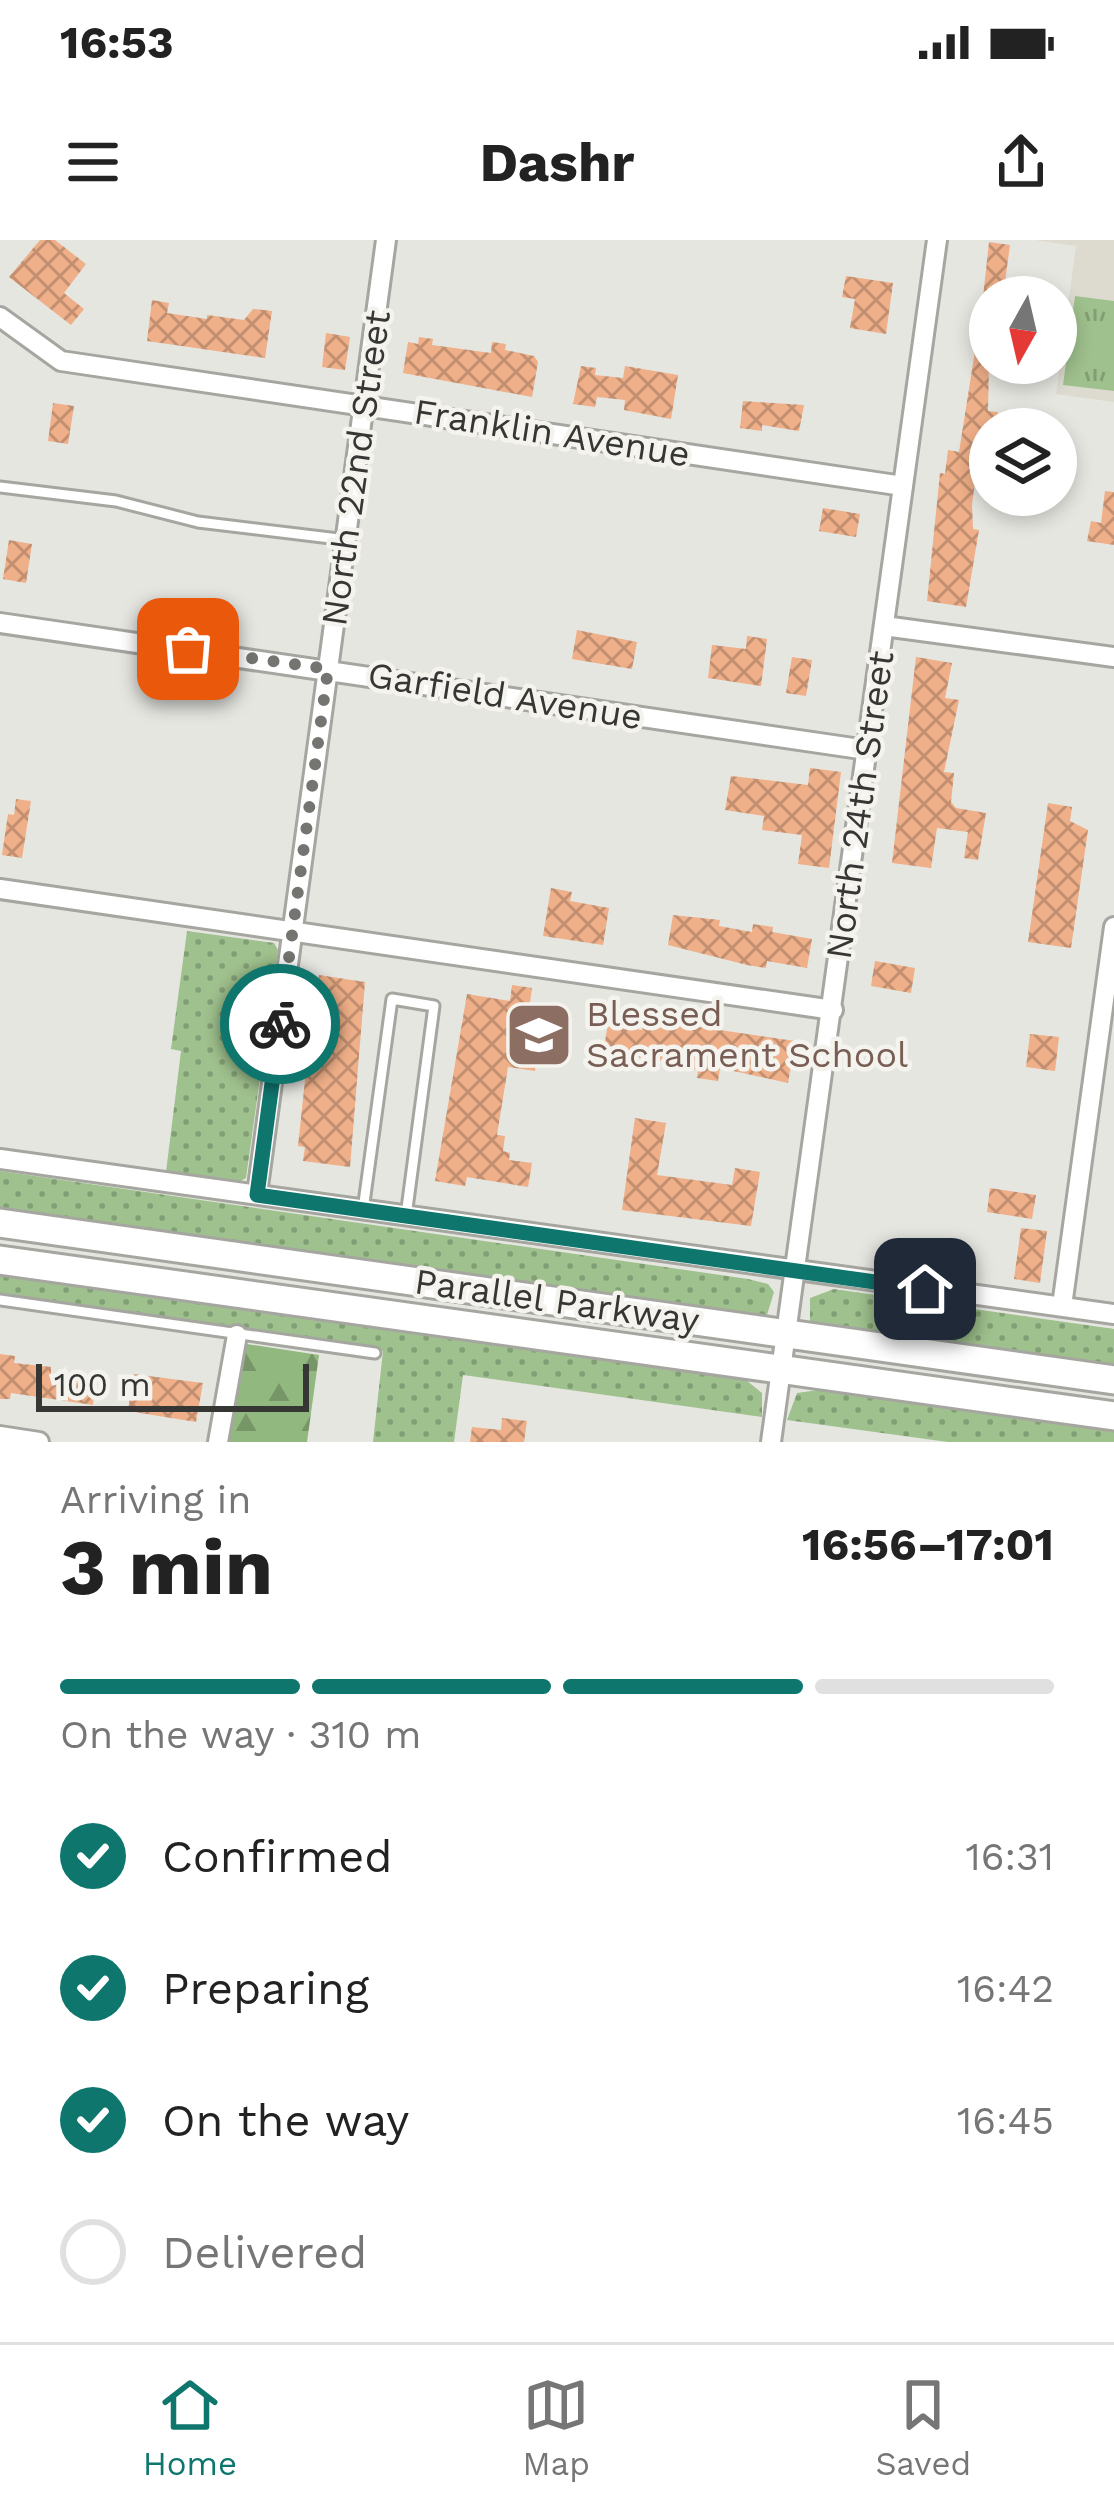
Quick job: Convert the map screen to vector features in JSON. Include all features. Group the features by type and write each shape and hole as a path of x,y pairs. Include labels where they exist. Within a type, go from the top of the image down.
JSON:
{"main road":[{"name":"Parallel Parkway","path":"0,1223 1114,1380"},
{"name":"Parallel Parkway","path":"0,1260 1114,1416"}],"street":[{"name":"North 22nd Street","path":"257,1195 368,405 386,240"},
{"name":"North 24th Street","path":"772,1442 937,240"},
{"name":"Franklin Avenue","path":"0,317 62,361 903,486"},
{"name":"Garfield Avenue","path":"0,622 867,750"},
{"path":"884,626 1114,657"},
{"path":"0,890 833,1010"},
{"path":"1062,1306 1114,927"},
{"path":"0,1159 1114,1314"},
{"path":"218,1442 237,1335"},
{"path":"0,1436 39,1442"}],"lane":[{"path":"0,487 347,540"},
{"path":"363,1210 392,999 434,1006 406,1216"},
{"path":"0,1300 375,1353"}],"shaded area":[{"path":"1035,240 1114,240 1114,402 1056,394 1057,384 1077,384 1077,276 1072,276 1076,246"}],"green space":[{"path":"1077,296 1114,301 1114,391 1063,385 1077,384"},
{"path":"187,931 274,943 278,950 246,1178 237,1183 166,1172 181,1051 171,1049"},
{"path":"0,1171 748,1279 768,1284 774,1292 766,1318 0,1211"},
{"path":"0,1275 746,1380 762,1393 762,1417 463,1375 454,1442 373,1442 383,1351 0,1296"},
{"path":"834,1289 1114,1329 1114,1372 810,1323 810,1298"},
{"path":"247,1344 319,1355 307,1442 228,1442 241,1349"},
{"path":"818,1390 1114,1432 1114,1442 948,1442 787,1420 797,1393"}],"building":[{"path":"40,240 55,240 86,264 64,293 84,309 71,325 9,277"},
{"path":"989,242 1010,245 1006,276 985,276"},
{"path":"846,276 893,283 886,334 850,328 855,299 842,297"},
{"path":"152,300 169,303 167,313 207,319 207,315 244,320 253,309 272,311 265,358 147,341"},
{"path":"326,333 350,337 345,370 322,367"},
{"path":"419,337 433,339 432,345 491,353 492,342 506,344 505,350 534,356 538,362 532,397 403,373 408,342 418,344"},
{"path":"581,366 596,368 595,375 623,378 625,366 678,375 671,419 624,410 625,400 597,397 595,407 573,404"},
{"path":"970,384 989,384 988,408 969,408 969,516 973,529 979,530 966,607 927,601 940,473 945,474 948,450 959,452"},
{"path":"743,401 804,405 799,431 762,425 762,431 740,428"},
{"path":"53,403 74,406 68,444 48,441"},
{"path":"1105,491 1114,492 1114,545 1087,541 1091,521 1101,523"},
{"path":"823,508 860,514 856,537 819,531"},
{"path":"9,540 32,544 26,583 3,579"},
{"path":"577,630 637,642 632,669 572,659"},
{"path":"747,636 767,639 761,686 708,678 712,645 746,649"},
{"path":"792,657 812,660 806,696 786,693"},
{"path":"916,657 952,663 945,698 959,700 944,772 954,773 951,802 956,808 986,813 978,860 964,858 968,832 937,828 931,868 892,863"},
{"path":"810,768 841,772 829,868 798,864 802,835 762,830 764,816 725,810 731,776 808,785"},
{"path":"16,799 31,801 22,858 2,855 8,814 14,815"},
{"path":"1048,803 1072,807 1070,821 1088,830 1071,948 1028,942"},
{"path":"551,888 572,892 570,901 609,908 603,945 543,936"},
{"path":"673,915 720,920 719,926 752,932 753,924 773,927 772,932 812,939 807,968 767,961 766,968 747,965 668,945"},
{"path":"875,961 915,968 911,993 871,986"},
{"path":"319,975 365,982 350,1167 303,1161 305,1147 298,1146 307,1061 301,1060 304,1040 310,1041"},
{"path":"512,985 532,988 530,1003 544,1005 535,1071 508,1067 497,1135 505,1136 503,1151 510,1153 509,1160 532,1163 528,1187 467,1177 465,1186 435,1181 467,994 510,1001"},
{"path":"672,1023 795,1041 788,1083 720,1068 718,1081 697,1078 698,1070 665,1061 603,1053 608,1024 642,1030 643,1024 671,1029"},
{"path":"1030,1034 1059,1037 1055,1071 1026,1067"},
{"path":"635,1118 666,1123 657,1175 732,1185 735,1168 760,1172 751,1226 622,1210"},
{"path":"990,1188 1036,1195 1032,1219 987,1212"},
{"path":"1021,1228 1047,1231 1040,1283 1014,1279"},
{"path":"0,1354 15,1356 14,1363 51,1367 51,1374 95,1379 93,1405 11,1393 10,1399 0,1399"},
{"path":"133,1374 203,1383 196,1422 128,1411"},
{"path":"502,1418 527,1421 524,1442 470,1442 472,1427 501,1430"}],"way so far":[{"path":"188,649 328,669 280,1024"}],"place":[{"name":"Blessed Sacrament School","path":"539,1035"}],"route":[{"path":"280,1024 257,1195 925,1289"}]}
